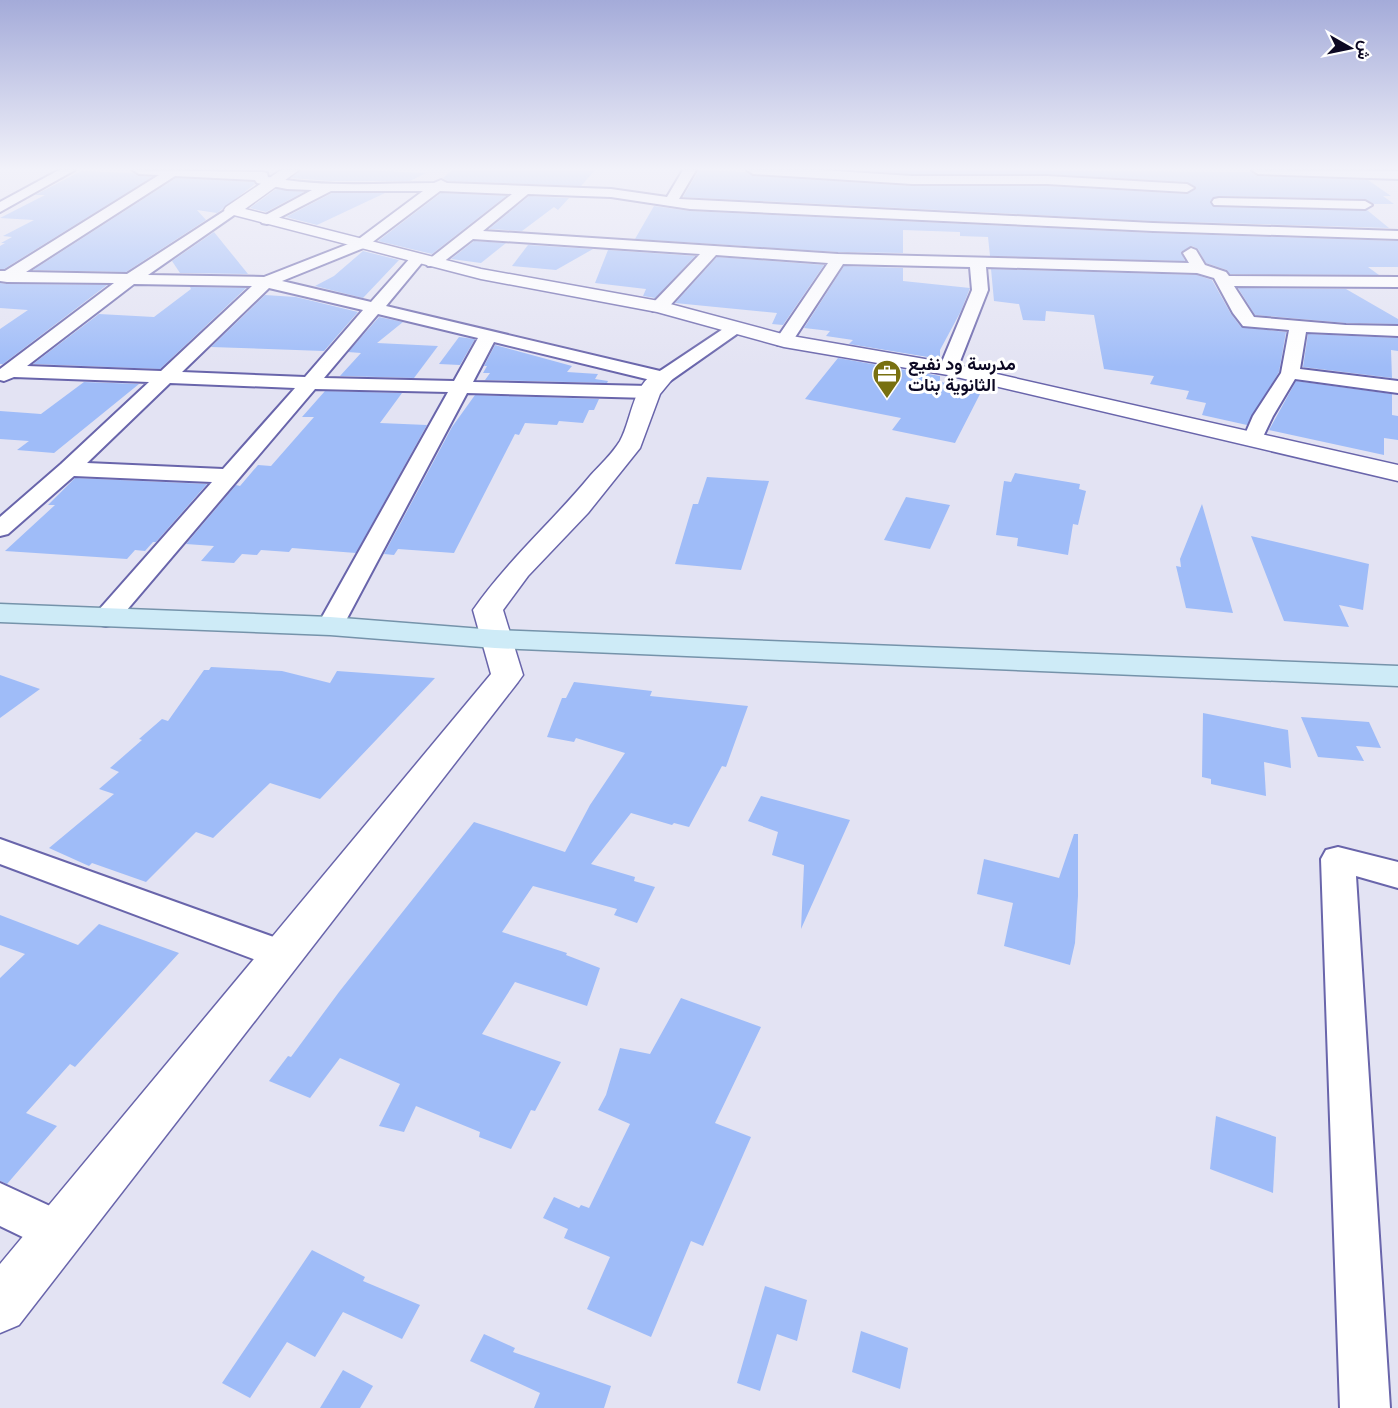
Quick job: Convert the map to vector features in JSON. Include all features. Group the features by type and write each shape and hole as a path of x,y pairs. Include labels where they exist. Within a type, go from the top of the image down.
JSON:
{"main road":[{"path":"0,613 330,626 495,639 1398,676"}],"street":[{"path":"3,277 70,236"},
{"path":"5,375 129,280 194,236"},
{"path":"329,236 481,274 659,307 784,342 948,369 1398,473"},
{"path":"0,529 69,469 266,282 361,244 372,236"},
{"path":"106,618 375,308 425,261 466,236"},
{"path":"492,236 838,259 1199,268 1220,275 1241,313 1249,322 1298,327 1398,331"},
{"path":"1180,236 1199,268"},
{"path":"1370,236 1388,248"},
{"path":"659,307 711,252"},
{"path":"784,342 838,259"},
{"path":"948,369 980,290 978,262"},
{"path":"3,277 266,282 489,334 656,385"},
{"path":"1223,280 1398,282"},
{"path":"1252,439 1263,416 1290,373 1298,327"},
{"path":"0,1306 507,675 495,639 489,610 518,570 579,507 631,443 656,385 735,329"},
{"path":"330,626 489,334"},
{"path":"1290,373 1398,387"},
{"path":"5,375 166,377 459,387 656,385"},
{"path":"69,469 228,476"},
{"path":"0,851 283,955"},
{"path":"1365,1408 1338,859 1398,875"},
{"path":"0,1204 60,1233"}],"building":[{"path":"3,236 58,236 4,269 0,269 0,246 5,243 1,243 12,237"},
{"path":"86,236 182,236 126,272 33,270"},
{"path":"209,236 217,236 248,274 180,273 172,261"},
{"path":"385,236 455,236 432,254 378,241"},
{"path":"637,236 903,236 903,253 838,252 635,239"},
{"path":"960,236 1236,236 1398,241 1398,267 1368,267 1379,275 1230,274 1227,270 1206,263 1198,249 1192,246 1181,252 1185,261 990,256 988,237"},
{"path":"474,241 506,243 481,263 451,259"},
{"path":"528,245 593,249 556,270 512,266"},
{"path":"608,250 695,256 655,298 643,296 646,289 595,283"},
{"path":"363,251 399,260 363,298 315,286 334,276"},
{"path":"717,257 824,265 783,325 772,324 777,313 675,303"},
{"path":"844,266 903,268 903,281 970,288 961,311 940,350 940,359 849,344 853,340 826,336 830,331 804,328"},
{"path":"991,269 1197,275 1212,280 1241,327 1286,332 1279,372 1247,425 1202,415 1206,403 1186,399 1189,391 1150,384 1154,376 1104,369 1094,315 1046,311 1045,321 1023,320 1019,304 994,301"},
{"path":"0,283 107,285 0,364 0,329 28,310 0,308"},
{"path":"190,287 246,288 160,369 33,364 99,314 154,317 191,289"},
{"path":"1238,288 1348,289 1346,289 1398,319 1398,324 1346,323 1255,315"},
{"path":"265,295 296,297 358,312 324,351 211,347"},
{"path":"379,317 403,322 377,343 438,346 414,378 340,376 361,353 348,352"},
{"path":"1308,334 1398,338 1398,351 1391,350 1392,378 1303,367"},
{"path":"459,337 475,339 460,365 439,364"},
{"path":"495,345 572,366 567,372 598,374 595,379 608,381 607,383 485,380 490,373 483,373 487,366 484,366"},
{"path":"838,358 940,376 940,382 981,389 978,394 980,394 955,443 892,430 901,418 805,399"},
{"path":"1296,381 1392,394 1392,415 1398,416 1398,440 1384,438 1384,455 1269,430"},
{"path":"84,382 139,384 54,453 17,450 29,441 0,439 0,411 41,414"},
{"path":"325,391 402,393 380,423 427,425 356,553 292,548 289,552 261,550 257,555 242,554 234,563 201,561 214,546 186,544 236,485 240,486 258,465 271,466 314,417 302,417"},
{"path":"475,395 599,399 594,410 589,410 583,423 559,421 557,425 525,423 519,435 515,434 454,553 398,549 394,555 384,554 452,427"},
{"path":"1015,473 1080,484 1079,489 1086,491 1078,525 1073,524 1068,555 1017,546 1018,538 996,535 1004,481 1011,482"},
{"path":"707,477 769,481 741,570 675,564 693,504 698,504"},
{"path":"75,478 207,484 156,542 153,542 145,551 135,550 127,559 5,551 55,505 48,505"},
{"path":"906,497 950,505 930,549 884,540"},
{"path":"1202,504 1233,613 1186,608 1176,566 1181,567 1180,559"},
{"path":"1251,536 1369,564 1363,610 1339,605 1349,627 1284,621"},
{"path":"211,667 282,671 330,683 337,671 435,678 320,799 270,783 213,838 196,832 146,882 92,863 89,866 49,848 114,794 99,789 119,772 110,768 162,719 168,721 204,670 209,670"},
{"path":"0,675 40,689 0,718"},
{"path":"574,682 652,691 650,696 748,706 726,767 722,766 689,827 674,823 672,825 631,813 591,864 635,877 634,881 655,887 637,923 614,915 617,909 533,886 502,932 567,953 566,955 600,968 587,1006 515,982 482,1034 561,1062 535,1111 531,1110 511,1149 479,1137 480,1132 416,1106 404,1132 379,1126 400,1084 340,1058 310,1098 269,1081 288,1056 291,1057 339,992 474,822 565,852 590,805 625,753 576,738 574,742 547,737 562,698 566,698"},
{"path":"1203,713 1288,730 1291,768 1264,762 1266,796 1211,784 1211,779 1202,777"},
{"path":"1301,717 1369,722 1381,748 1356,746 1364,761 1318,757"},
{"path":"761,796 850,820 801,929 804,865 772,855 778,832 748,821"},
{"path":"1074,834 1078,834 1078,896 1075,943 1070,965 1004,946 1013,903 977,894 984,859 1059,878"},
{"path":"0,915 78,945 99,924 179,953 75,1067 70,1064 26,1113 57,1126 7,1184 0,1181 0,978 25,954 0,945"},
{"path":"681,998 761,1027 715,1123 751,1137 703,1246 691,1241 651,1337 587,1309 610,1257 564,1238 568,1229 543,1218 554,1197 579,1208 581,1205 589,1208 630,1124 598,1110 606,1095 620,1048 650,1054"},
{"path":"1216,1116 1276,1137 1273,1193 1210,1169"},
{"path":"312,1250 365,1277 363,1281 420,1305 402,1339 343,1312 315,1357 287,1342 250,1398 222,1383"},
{"path":"765,1286 807,1300 797,1341 777,1334 760,1391 737,1383"},
{"path":"861,1331 908,1348 900,1389 852,1372"},
{"path":"484,1334 515,1348 513,1352 611,1386 604,1408 534,1408 540,1393 470,1361"},
{"path":"343,1370 373,1386 360,1408 320,1408"}],"place":[{"name":"مدرسة ود نفيع الثانوية بنات","path":"887,400"}]}
